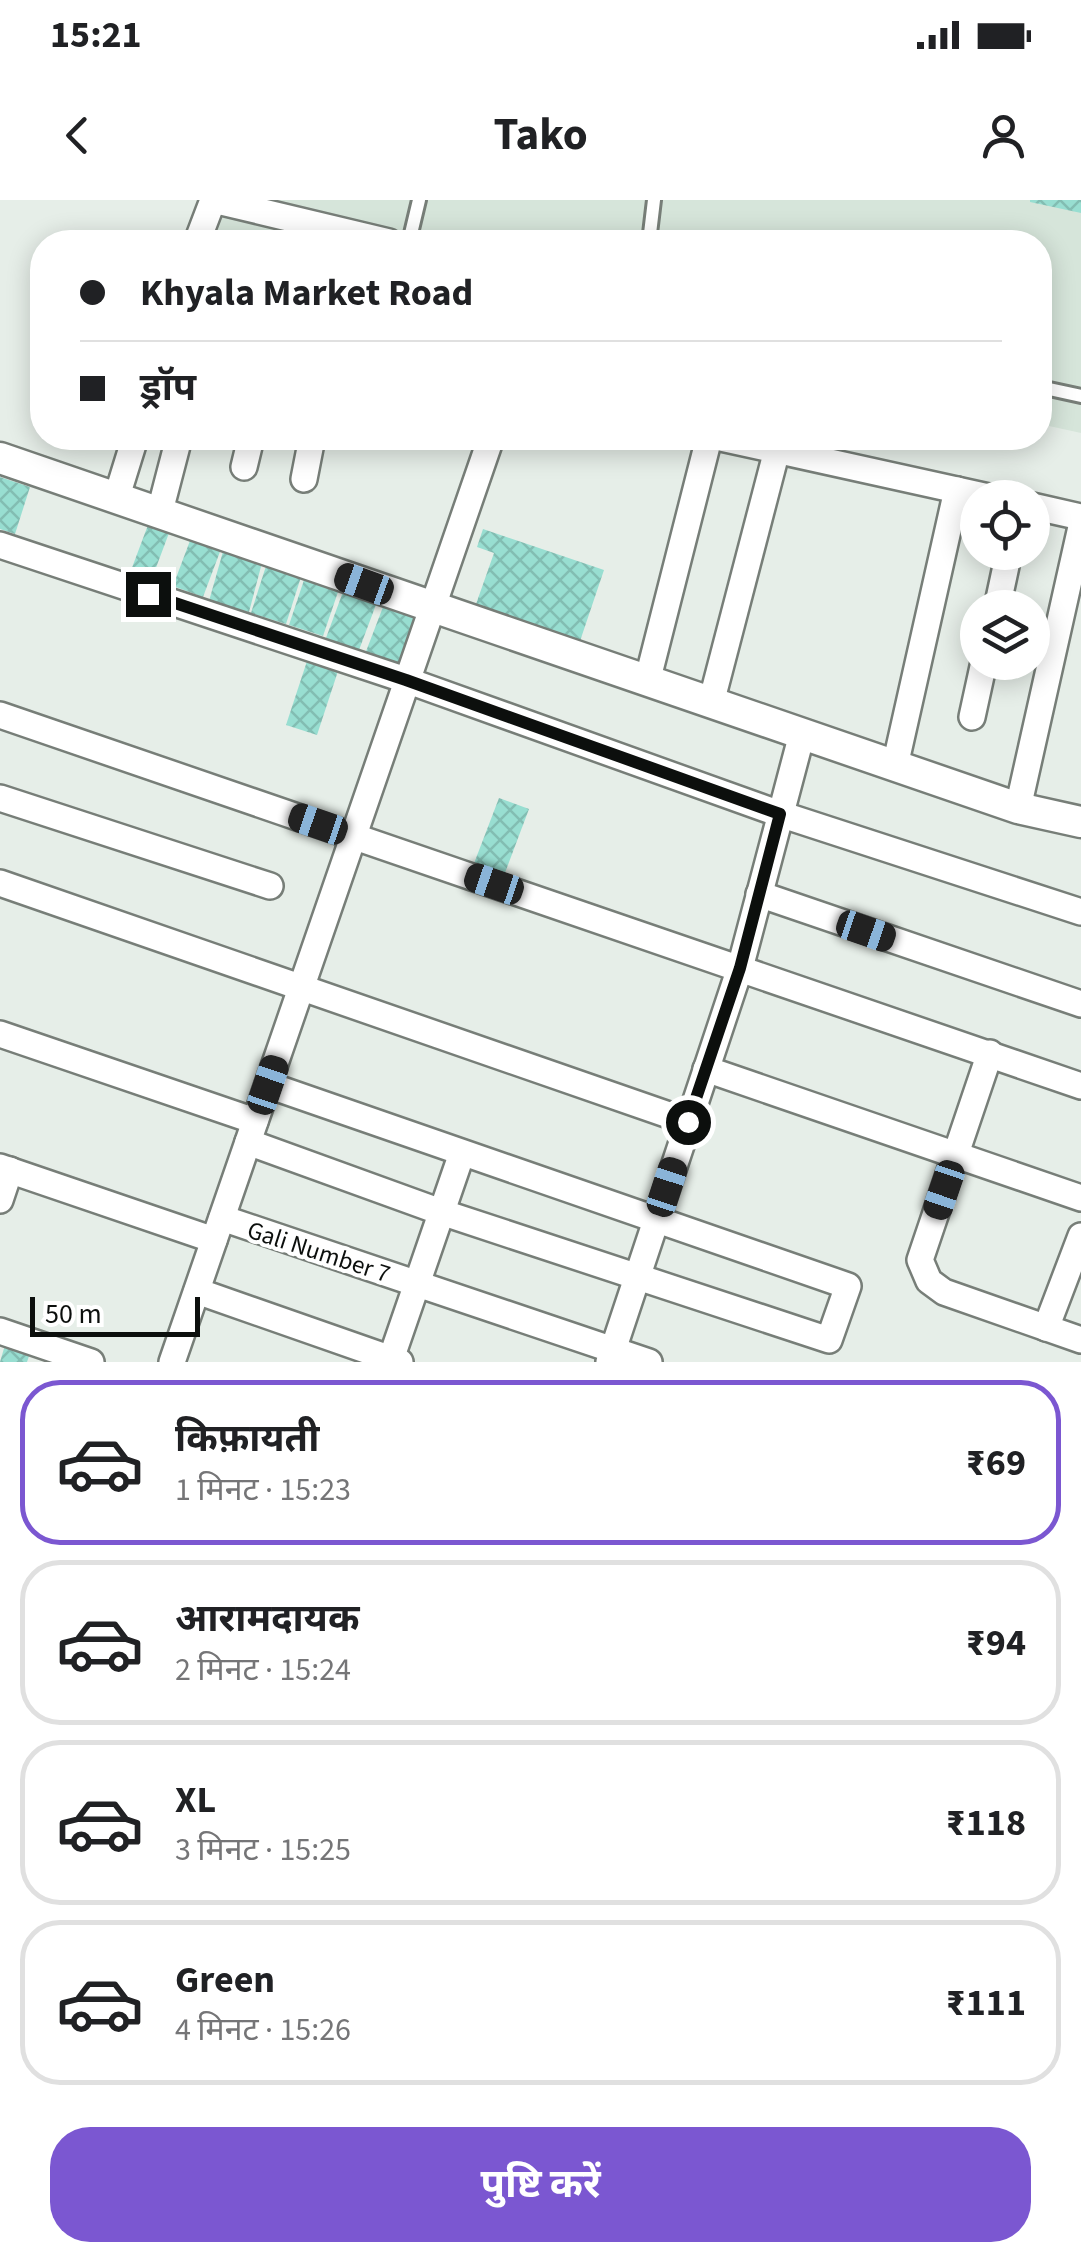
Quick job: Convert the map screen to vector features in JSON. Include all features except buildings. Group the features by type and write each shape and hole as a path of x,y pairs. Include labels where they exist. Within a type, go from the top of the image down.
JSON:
{"street":[{"path":"202,230 213,200 339,230"},
{"path":"117,496 130,450"},
{"path":"160,510 177,450"},
{"path":"244,467 248,450"},
{"path":"304,480 310,450"},
{"path":"172,1362 488,450"},
{"path":"647,682 706,450"},
{"path":"711,704 778,450 960,491"},
{"path":"0,458 1018,808 1081,822"},
{"path":"896,766 957,490"},
{"path":"1050,510 1081,517"},
{"path":"1018,808 1081,527"},
{"path":"0,545 406,680 780,814 1081,912"},
{"path":"972,717 980,680"},
{"path":"0,715 1081,1086"},
{"path":"611,1356 740,968 802,734"},
{"path":"0,798 270,886"},
{"path":"0,883 688,1122"},
{"path":"760,894 1081,1004"},
{"path":"0,1034 252,1132 441,1212 829,1340 848,1286 268,1085"},
{"path":"990,1054 920,1260 929,1281 944,1292 1081,1340"},
{"path":"706,1069 1081,1198"},
{"path":"197,1291 393,1361 462,1153"},
{"path":"0,1200 5,1169"},
{"name":"Gali Number 7","path":"5,1169 416,1283 611,1356 649,1362"},
{"path":"1046,1328 1081,1236"},
{"path":"0,1331 91,1362"}],"lane":[{"path":"411,230 419,200"},
{"path":"650,230 654,200"},
{"path":"1052,390 1081,396"}],"shaded area":[{"path":"222,200 1081,200 1081,433 1052,427 1052,230 216,230"}],"route":[{"path":"148,594 406,680 780,814 740,968 688,1122"}]}
